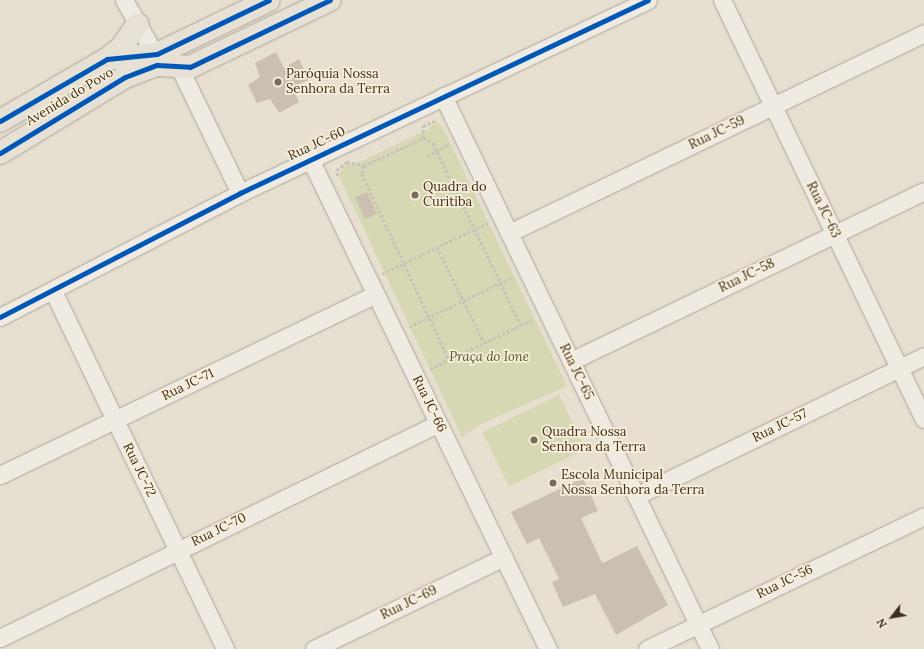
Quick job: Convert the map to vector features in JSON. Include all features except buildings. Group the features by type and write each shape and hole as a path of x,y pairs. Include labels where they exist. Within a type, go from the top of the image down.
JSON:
{"main road":[{"name":"Avenida do Povo","path":"3,117 107,59 157,54 269,0"},
{"name":"Avenida do Povo","path":"0,153 125,77 157,66 180,69 190,67 330,0"},
{"path":"107,59 121,48 138,24"}],"street":[{"path":"124,0 157,54 180,69 240,193"},
{"name":"Rua JC-60","path":"0,317 53,291 240,193 648,0"},
{"name":"Rua JC-63","path":"722,0 924,419"},
{"name":"Rua JC-59","path":"509,233 924,32"},
{"name":"Rua JC-65","path":"443,96 710,649"},
{"name":"Rua JC-66","path":"310,159 380,287 438,423 548,649"},
{"name":"Rua JC-58","path":"571,361 924,191"},
{"name":"Rua JC-71","path":"0,475 115,420 380,287"},
{"name":"Rua JC-72","path":"53,291 225,649"},
{"name":"Rua JC-57","path":"636,496 924,356"},
{"name":"Rua JC-70","path":"0,638 438,423"},
{"name":"Rua JC-56","path":"647,649 924,516"},
{"name":"Rua JC-69","path":"314,649 504,557"}],"path":[{"path":"423,138 422,126 436,120 440,122"},
{"path":"423,138 433,143 521,325"},
{"path":"340,184 337,170 342,165 353,162 364,166 423,138"},
{"path":"427,156 453,142"},
{"path":"364,166 362,174 402,264 448,358"},
{"path":"382,274 492,220"},
{"path":"437,247 466,300 484,342"},
{"path":"378,267 382,274 380,287"},
{"path":"407,328 519,274"},
{"path":"428,370 448,358 540,317"},
{"path":"404,322 411,335"},
{"path":"424,363 431,377"}],"green space":[{"name":"Praça do Ione","path":"436,121 442,126 567,386 479,425 462,437 339,176 342,167 362,161 429,129"},
{"name":"Quadra Nossa Senhora da Terra","path":"559,395 585,449 509,486 483,432"}],"cycle path":[{"path":"0,121 107,59 157,54 269,0"},
{"path":"0,153 125,77 157,65 190,67 330,0"},
{"path":"0,317 240,193 648,0"}],"place":[{"name":"Paróquia Nossa Senhora da Terra","path":"278,82"},
{"name":"Quadra do Curitiba","path":"415,195"},
{"name":"Quadra Nossa Senhora da Terra","path":"534,440"},
{"name":"Escola Municipal Nossa Senhora da Terra","path":"553,483"}]}
